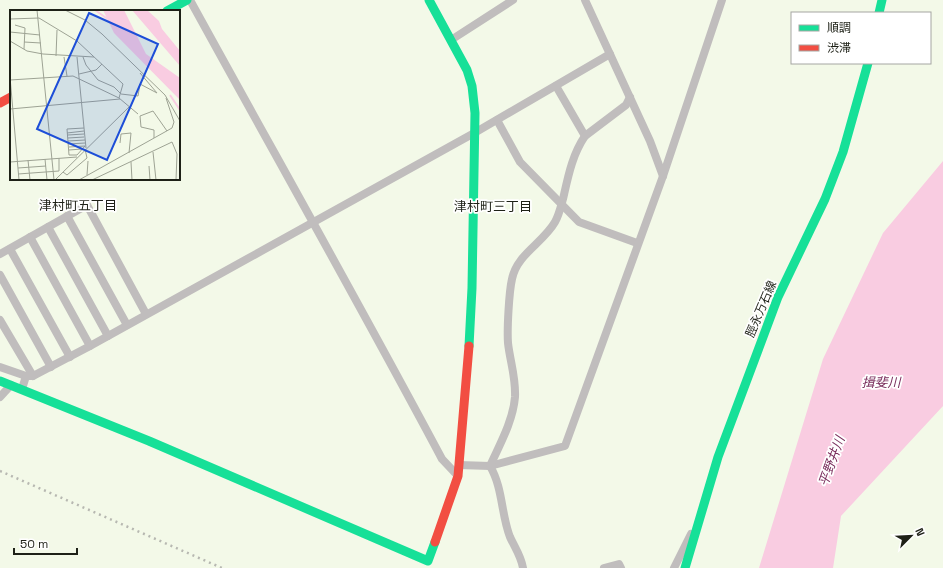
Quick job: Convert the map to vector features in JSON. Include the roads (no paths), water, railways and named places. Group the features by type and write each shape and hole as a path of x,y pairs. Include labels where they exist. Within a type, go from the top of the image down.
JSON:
{"street":[{"path":"169,10 189,0 378,338 442,459 458,476"},
{"path":"0,381 156,444 427,564 458,476 467,383 476,132 472,86 467,70 430,0"},
{"path":"451,40 513,0"},
{"path":"585,0 650,140 663,176"},
{"path":"459,465 490,466 565,446 637,243 663,176 722,0"},
{"path":"880,12 882,0"},
{"path":"22,389 29,376 51,367 90,346 476,132 610,54"},
{"name":"脛永万石線","path":"685,568 704,510 718,457 757,348 778,297 825,199 840,159 868,64"},
{"path":"556,86 585,136"},
{"path":"490,466 510,420 515,398 514,375 508,343 511,280 515,268 522,258 545,235 556,221 574,155 585,136 626,105 630,97"},
{"path":"0,103 10,98"},
{"path":"497,120 520,162 579,222 637,243"},
{"path":"0,254 87,205 146,314"},
{"path":"67,216 127,325"},
{"path":"48,227 108,336"},
{"path":"30,237 90,346"},
{"path":"10,249 70,356"},
{"path":"0,275 51,367"},
{"path":"0,320 29,376"},
{"path":"0,367 29,376"},
{"path":"0,397 11,385"},
{"path":"490,466 496,476 510,536 520,555 523,568"},
{"path":"674,568 704,510"},
{"path":"604,568 619,564 621,568"}],"water":[{"name":"揖斐川","path":"943,161 943,406 841,516 833,568 759,568 823,359 883,233"}],"railway":[{"path":"0,471 222,568"}],"district":[{"name":"津村町五丁目","path":"78,205"},
{"name":"津村町三丁目","path":"493,206"}],"water label":[{"name":"平野井川","path":"831,461"}]}
